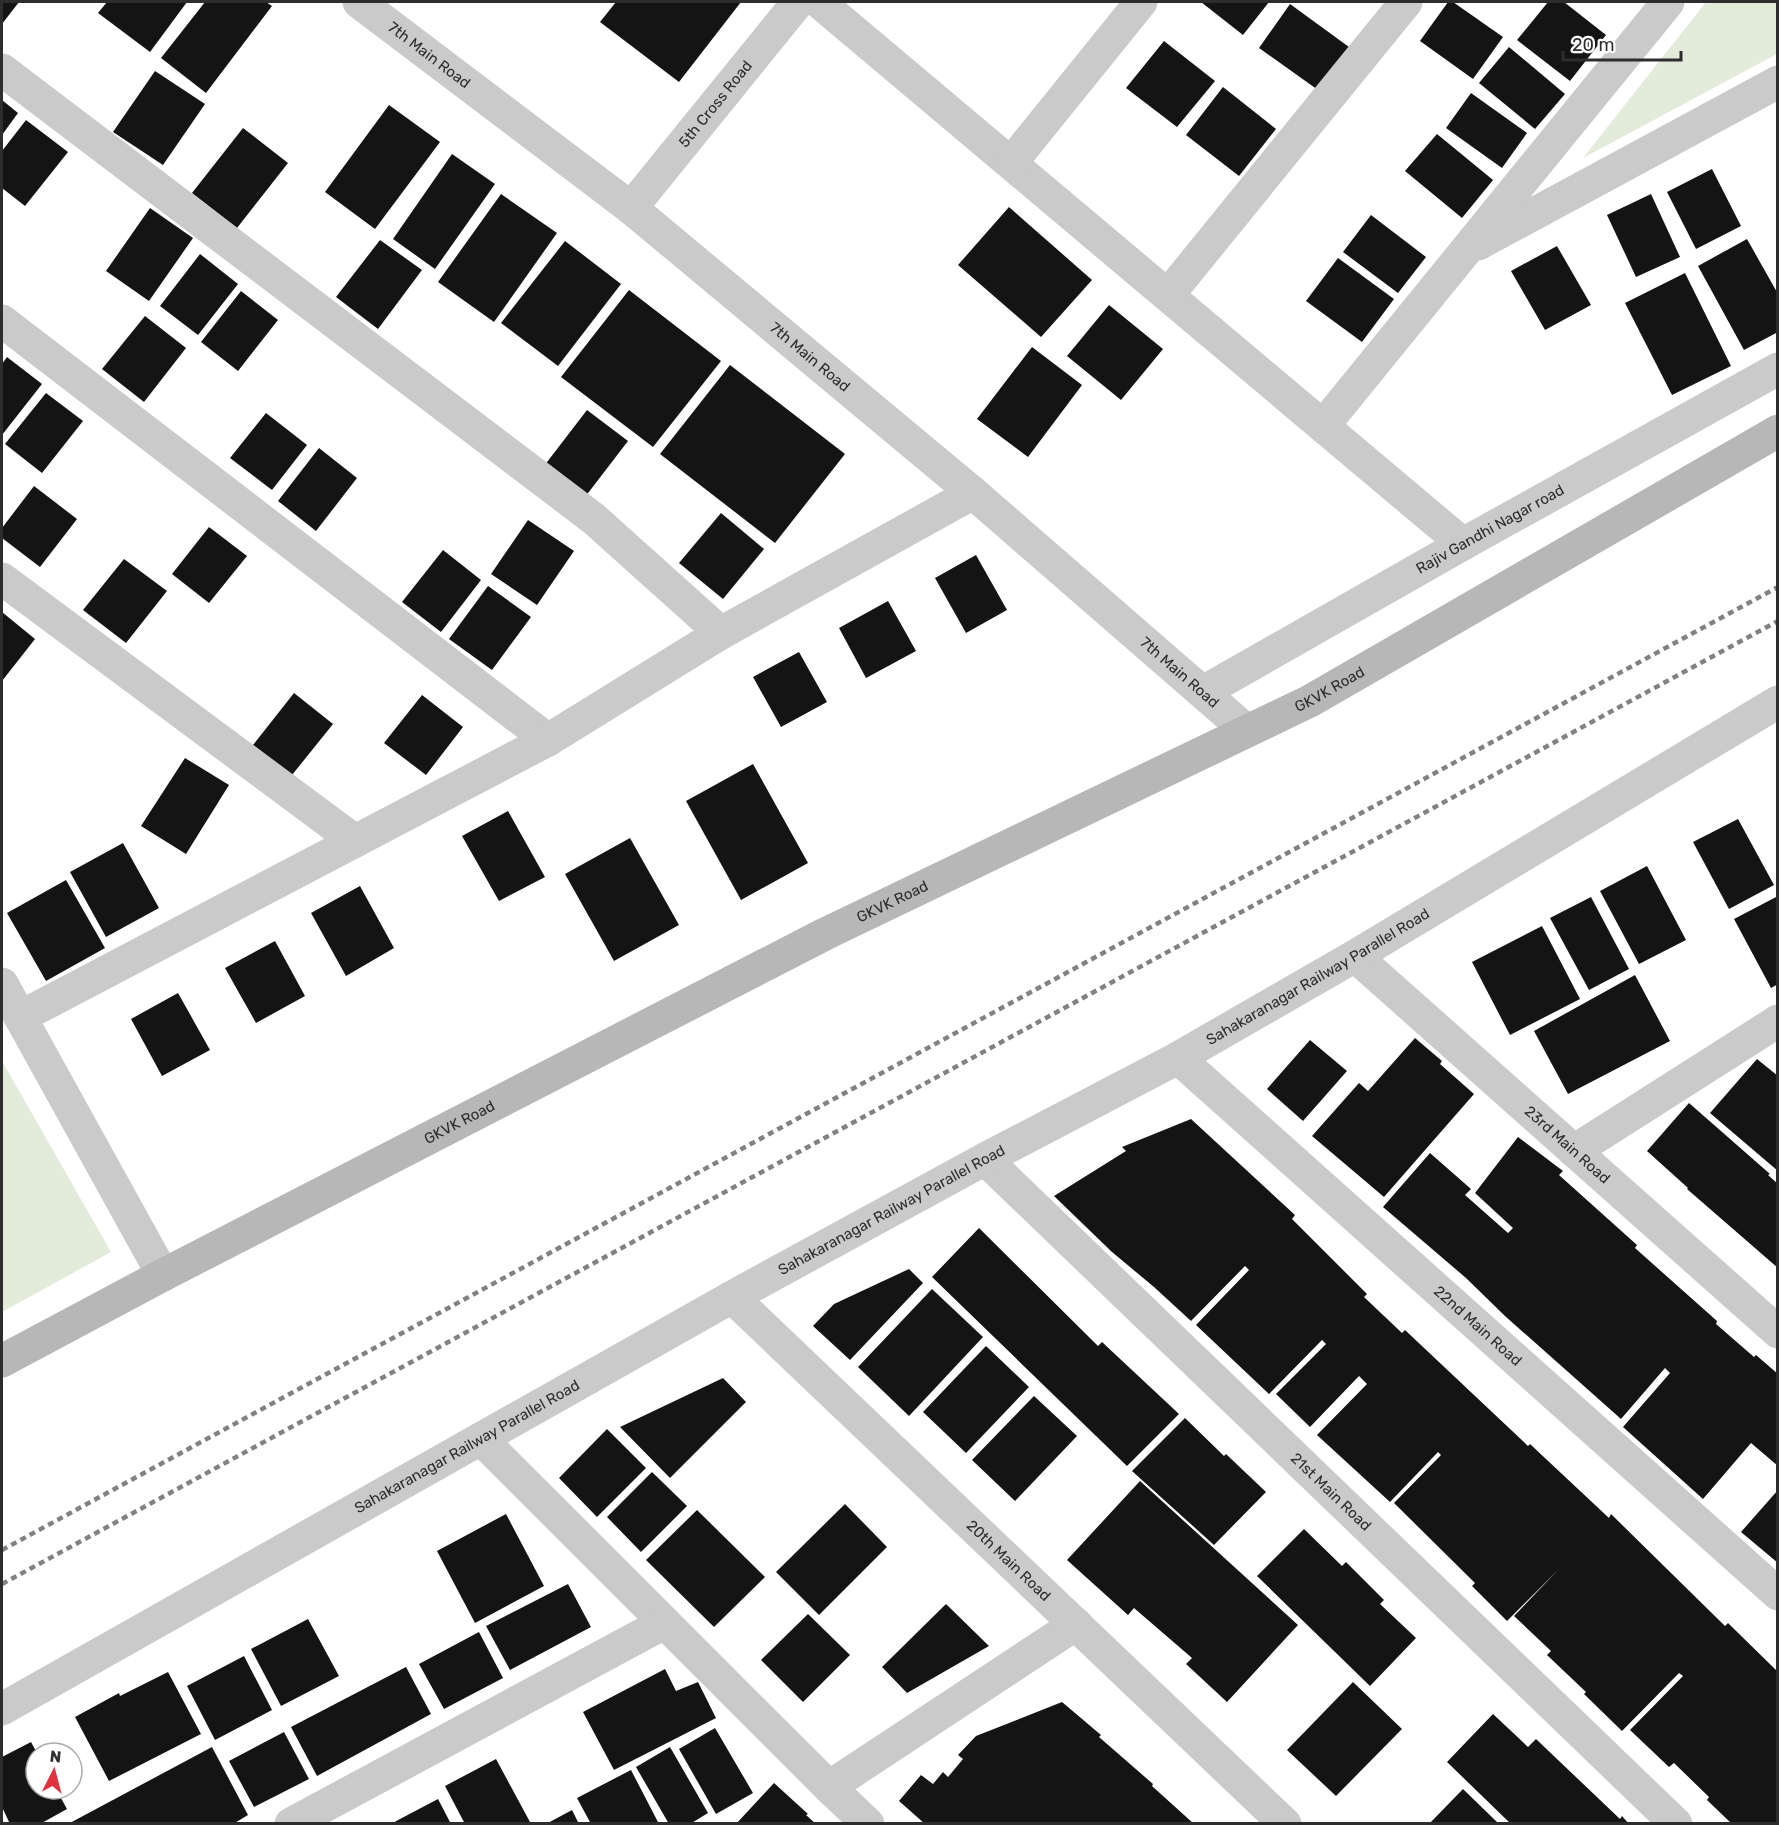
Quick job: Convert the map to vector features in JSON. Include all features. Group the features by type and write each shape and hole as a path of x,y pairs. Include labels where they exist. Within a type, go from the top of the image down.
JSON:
{"main road":[{"name":"GKVK Road","path":"2,1361 163,1275 825,934 1310,701 1778,431"}],"street":[{"name":"5th Cross Road","path":"631,208 798,2"},
{"path":"819,2 1463,544"},
{"path":"1011,163 1141,2"},
{"path":"1168,296 1406,2"},
{"path":"1323,426 1668,2"},
{"name":"7th Main Road","path":"376,6 631,208 973,493 1247,731"},
{"path":"2,70 594,519 720,633"},
{"path":"1464,252 1778,82"},
{"path":"2,321 548,740"},
{"name":"Rajiv Gandhi Nagar road","path":"1203,692 1778,369"},
{"path":"20,1017 548,740 720,633 973,493"},
{"path":"2,579 355,841"},
{"name":"Sahakaranagar Railway Parallel Road","path":"2,1708 732,1297 985,1159 1178,1058 1355,956 1778,702"},
{"name":"23rd Main Road","path":"1355,956 1778,1332"},
{"path":"2,984 163,1275"},
{"path":"1574,1151 1774,1028"},
{"name":"22nd Main Road","path":"1178,1058 1778,1594"},
{"name":"21st Main Road","path":"985,1159 1676,1824"},
{"name":"20th Main Road","path":"732,1297 1285,1824"},
{"path":"481,1439 868,1824"},
{"path":"291,1824 664,1623"},
{"path":"830,1787 1076,1624"}],"green space":[{"path":"1706,2 1777,2 1777,54 1583,158"},
{"path":"2,1061 111,1252 2,1312"}],"building":[{"path":"2,2 19,2 2,24"},
{"path":"107,2 187,2 150,52 98,13"},
{"path":"205,2 266,2 272,6 206,93 161,58"},
{"path":"616,2 741,2 679,82 600,22"},
{"path":"1201,2 1269,2 1243,35"},
{"path":"1448,2 1453,2 1503,37 1473,79 1420,41"},
{"path":"1548,2 1564,2 1606,35 1570,81 1517,40"},
{"path":"1290,4 1349,47 1318,90 1259,48"},
{"path":"1164,41 1215,81 1177,127 1126,88"},
{"path":"1509,47 1565,94 1535,129 1479,83"},
{"path":"155,71 205,104 163,165 113,132"},
{"path":"1223,87 1276,129 1239,176 1186,135"},
{"path":"1471,93 1527,133 1502,168 1446,128"},
{"path":"2,100 18,113 2,135"},
{"path":"389,105 440,142 375,229 325,192"},
{"path":"26,120 68,152 25,206 2,188 2,151"},
{"path":"243,128 288,163 237,228 192,193"},
{"path":"1437,134 1493,180 1462,218 1405,171"},
{"path":"452,154 495,184 435,269 393,239"},
{"path":"1712,169 1741,226 1696,249 1667,192"},
{"path":"501,194 557,233 494,322 438,282"},
{"path":"1651,194 1680,257 1636,277 1607,215"},
{"path":"1009,207 1092,280 1041,337 958,265"},
{"path":"150,208 193,238 149,301 106,271"},
{"path":"1371,215 1426,257 1398,293 1343,252"},
{"path":"1747,239 1778,294 1778,332 1744,350 1698,266"},
{"path":"380,240 422,270 378,329 336,297"},
{"path":"565,241 621,284 558,366 501,323"},
{"path":"1557,246 1591,305 1545,330 1511,271"},
{"path":"200,254 238,284 198,335 160,306"},
{"path":"1338,258 1394,299 1362,342 1306,301"},
{"path":"1685,273 1731,366 1672,395 1625,303"},
{"path":"629,290 721,361 653,447 561,377"},
{"path":"241,291 278,320 238,371 201,342"},
{"path":"1109,305 1163,349 1121,400 1067,356"},
{"path":"145,316 186,348 144,402 102,369"},
{"path":"1032,347 1082,385 1028,457 977,419"},
{"path":"7,357 42,384 2,435 2,364"},
{"path":"730,365 845,454 775,543 660,454"},
{"path":"46,393 83,421 42,473 5,444"},
{"path":"587,410 628,441 585,497 544,466"},
{"path":"266,413 307,445 272,490 230,458"},
{"path":"319,448 357,478 316,531 278,501"},
{"path":"34,486 77,519 40,567 2,538 2,528"},
{"path":"721,513 764,549 723,599 679,563"},
{"path":"528,520 574,551 537,605 491,574"},
{"path":"209,527 247,556 209,603 172,574"},
{"path":"443,550 481,580 441,632 402,602"},
{"path":"976,555 1007,610 966,633 935,578"},
{"path":"124,559 167,591 126,643 83,610"},
{"path":"488,586 531,617 492,670 449,639"},
{"path":"888,601 916,651 866,678 839,628"},
{"path":"2,612 35,639 2,681"},
{"path":"799,652 827,702 781,727 753,677"},
{"path":"294,693 333,724 292,775 253,745"},
{"path":"422,695 463,727 426,775 384,743"},
{"path":"185,758 229,785 186,854 141,826"},
{"path":"753,764 808,863 741,900 686,801"},
{"path":"508,811 545,877 499,901 462,836"},
{"path":"1738,819 1774,885 1729,909 1693,842"},
{"path":"630,838 679,925 614,961 565,874"},
{"path":"123,843 159,908 106,937 70,872"},
{"path":"1647,866 1686,940 1639,964 1600,891"},
{"path":"66,880 105,948 46,981 7,913"},
{"path":"360,886 394,948 346,976 311,913"},
{"path":"1778,896 1778,984 1771,988 1734,919"},
{"path":"1591,897 1629,969 1589,990 1550,918"},
{"path":"1542,926 1580,999 1510,1035 1472,962"},
{"path":"275,941 305,996 256,1023 225,968"},
{"path":"1635,975 1670,1041 1568,1094 1534,1031"},
{"path":"178,993 210,1050 162,1076 131,1019"},
{"path":"1415,1038 1442,1061 1440,1064 1474,1094 1384,1197 1312,1136 1359,1083 1368,1091"},
{"path":"1310,1040 1347,1071 1303,1121 1267,1089"},
{"path":"1757,1059 1778,1076 1778,1171 1710,1113"},
{"path":"1689,1103 1770,1174 1768,1175 1778,1184 1778,1268 1647,1151"},
{"path":"1191,1119 1295,1215 1292,1219 1367,1294 1364,1297 1402,1333 1405,1330 1528,1446 1530,1444 1609,1518 1611,1514 1725,1626 1728,1623 1778,1672 1778,1824 1732,1824 1707,1800 1709,1797 1674,1763 1669,1767 1630,1730 1683,1676 1679,1673 1622,1731 1547,1655 1551,1651 1514,1616 1559,1569 1507,1621 1472,1586 1475,1583 1394,1503 1441,1455 1438,1452 1390,1502 1317,1435 1367,1384 1359,1376 1310,1427 1276,1394 1326,1344 1322,1340 1269,1394 1196,1325 1249,1270 1245,1266 1191,1321 1112,1252 1054,1196 1126,1151 1122,1147"},
{"path":"1518,1137 1563,1171 1559,1175 1637,1245 1635,1248 1717,1321 1716,1324 1754,1357 1756,1355 1778,1374 1778,1466 1751,1443 1703,1499 1623,1427 1670,1373 1665,1368 1621,1419 1505,1316 1466,1278 1383,1207 1430,1153 1471,1189 1465,1195 1508,1233 1513,1228 1475,1193"},
{"path":"979,1228 1098,1346 1102,1342 1179,1414 1127,1466 932,1277"},
{"path":"909,1269 923,1283 850,1360 813,1326 834,1304"},
{"path":"932,1289 983,1337 909,1416 858,1367"},
{"path":"986,1346 1029,1387 966,1453 923,1412"},
{"path":"723,1378 746,1402 670,1478 620,1427"},
{"path":"1034,1396 1077,1436 1015,1501 972,1460"},
{"path":"1185,1418 1266,1492 1214,1545 1132,1471"},
{"path":"607,1429 646,1468 597,1517 559,1478"},
{"path":"652,1472 687,1506 641,1552 607,1517"},
{"path":"1140,1481 1298,1625 1227,1702 1186,1664 1192,1658 1134,1608 1128,1615 1067,1560"},
{"path":"1778,1490 1778,1563 1741,1532"},
{"path":"845,1504 887,1547 819,1615 776,1572"},
{"path":"697,1510 765,1577 714,1627 646,1560"},
{"path":"506,1514 544,1586 475,1623 437,1551"},
{"path":"1304,1529 1342,1566 1346,1562 1384,1600 1380,1604 1416,1638 1370,1686 1257,1576"},
{"path":"568,1584 591,1627 510,1670 486,1626"},
{"path":"946,1604 989,1646 907,1693 882,1667"},
{"path":"808,1614 850,1655 803,1702 761,1660"},
{"path":"308,1619 339,1676 281,1706 251,1649"},
{"path":"479,1632 503,1678 444,1709 419,1664"},
{"path":"244,1656 272,1710 215,1740 187,1686"},
{"path":"406,1667 431,1714 317,1776 291,1727"},
{"path":"665,1669 676,1691 698,1682 716,1718 614,1770 583,1712"},
{"path":"168,1672 201,1734 109,1781 75,1717 119,1693 120,1696"},
{"path":"1353,1682 1402,1729 1336,1796 1287,1750"},
{"path":"1062,1702 1101,1735 1099,1737 1153,1784 1152,1786 1194,1824 925,1824 899,1801 921,1775 933,1784 943,1772 948,1777 963,1759 958,1755 976,1736"},
{"path":"1493,1714 1528,1747 1536,1739 1620,1819 1622,1816 1629,1824 1511,1824 1447,1762"},
{"path":"715,1728 753,1793 716,1814 679,1749"},
{"path":"284,1732 309,1779 254,1807 229,1761"},
{"path":"24,1746 24,1801 63,1801 67,1809 40,1824 10,1824 2,1807 2,1757"},
{"path":"212,1747 248,1815 233,1824 68,1824"},
{"path":"670,1747 708,1813 690,1824 669,1824 636,1767"},
{"path":"496,1759 530,1822 528,1824 465,1824 445,1786"},
{"path":"631,1770 659,1824 591,1824 577,1798"},
{"path":"774,1783 808,1814 806,1815 816,1824 736,1824"},
{"path":"1463,1789 1499,1824 1429,1824"},
{"path":"438,1799 451,1824 391,1824 400,1819"},
{"path":"572,1810 579,1824 546,1824"}],"railway":[{"path":"2,1550 1778,587"},
{"path":"2,1584 1778,621"}]}
